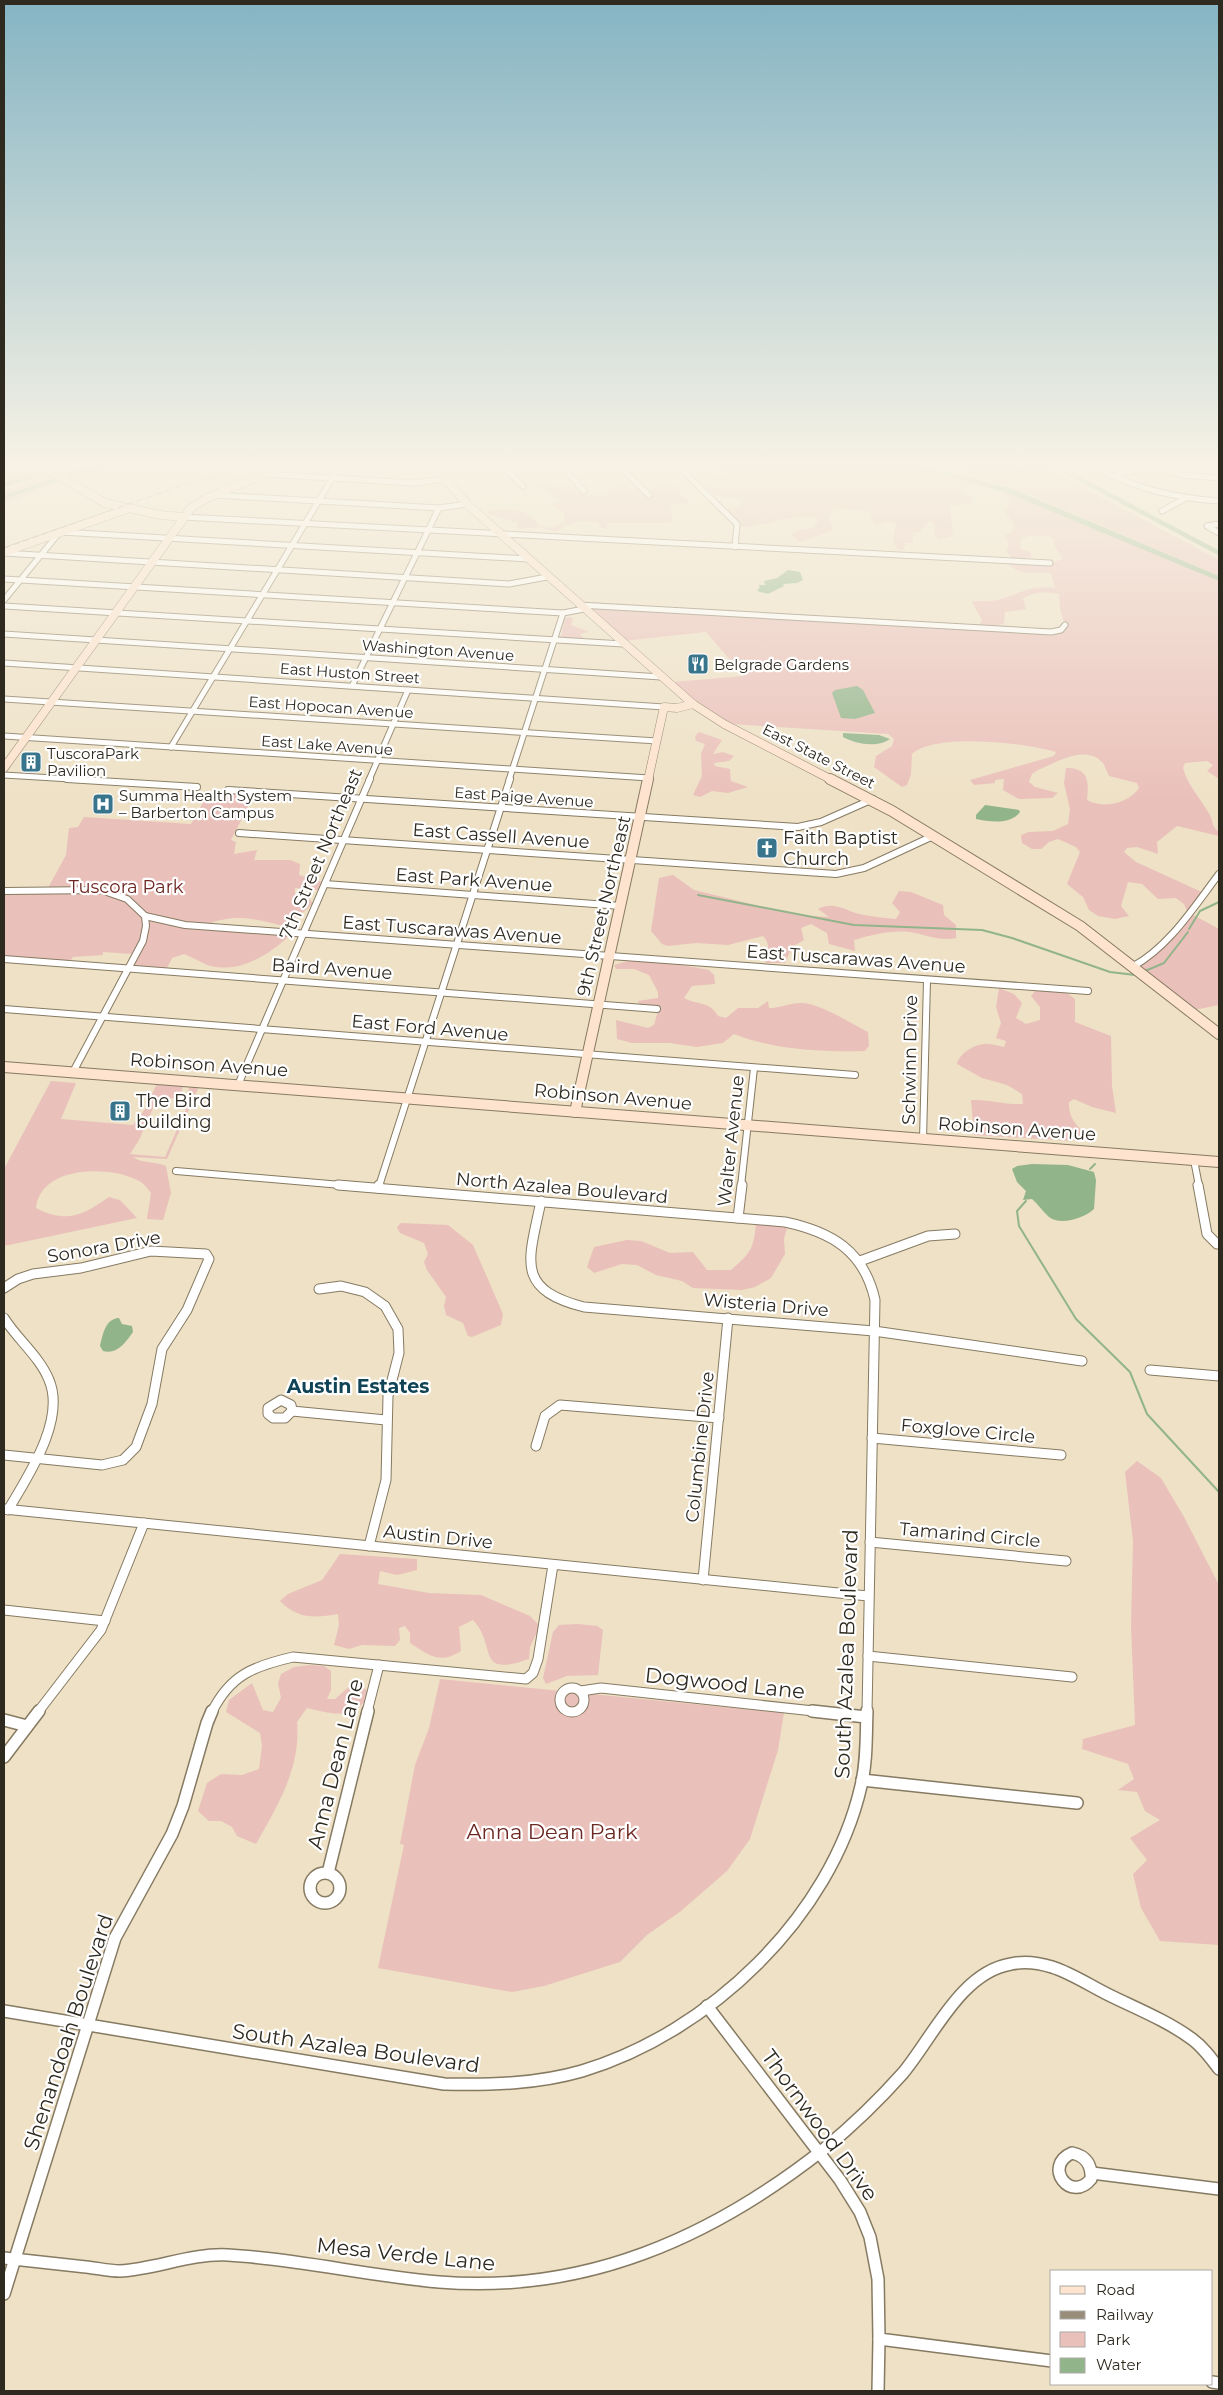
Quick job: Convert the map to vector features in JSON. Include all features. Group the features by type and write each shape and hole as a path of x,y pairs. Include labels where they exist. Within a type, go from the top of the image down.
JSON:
{"street":[{"path":"4,579 563,613 582,607 1051,632 1060,630 1065,625"},
{"path":"4,768 140,579"},
{"path":"171,747 272,579"},
{"path":"352,686 405,579"},
{"path":"419,579 514,584 539,579"},
{"name":"East State Street","path":"550,579 622,644 694,704 724,724 873,799 1080,926 1219,1034"},
{"path":"4,600 20,580"},
{"path":"4,606 622,644"},
{"path":"378,1188 563,613"},
{"name":"Washington Avenue","path":"4,634 661,677"},
{"name":"East Huston Street","path":"4,663 676,708 694,704"},
{"name":"7th Street Northeast","path":"238,1085 408,690"},
{"name":"East Hopocan Avenue","path":"4,699 657,741"},
{"name":"9th Street Northeast","path":"575,1112 664,707"},
{"name":"East Lake Avenue","path":"4,736 649,778"},
{"path":"4,775 197,787"},
{"name":"East Paige Avenue","path":"228,790 803,827 822,822 873,799"},
{"name":"East Cassell Avenue","path":"239,833 842,873 864,868 933,836"},
{"path":"1132,967 1140,964 1164,941 1219,874"},
{"name":"East Park Avenue","path":"325,884 621,906"},
{"path":"4,890 101,890 127,899 145,916 146,926 143,941 73,1072"},
{"name":"East Tuscarawas Avenue","path":"145,916 185,925 1088,991"},
{"name":"Baird Avenue","path":"4,959 657,1009"},
{"name":"Schwinn Drive","path":"923,1140 927,980"},
{"name":"East Ford Avenue","path":"4,1009 855,1075"},
{"name":"Robinson Avenue","path":"4,1067 1219,1162"},
{"name":"Walter Avenue","path":"738,1218 754,1068"},
{"path":"1194,1160 1207,1234 1217,1244"},
{"name":"North Azalea Boulevard","path":"176,1171 785,1222 809,1227 840,1243 860,1261 868,1274 874,1292 874,1331"},
{"name":"Wisteria Drive","path":"541,1201 530,1264 534,1281 553,1298 584,1307 874,1331 1082,1361"},
{"path":"860,1261 928,1236 955,1234"},
{"name":"Sonora Drive","path":"4,1287 32,1274 81,1268 151,1251 206,1254 209,1259 187,1310 162,1349 156,1373 152,1404 136,1447 129,1456 116,1463 95,1464 36,1459"},
{"path":"319,1289 341,1286 359,1288 376,1298 391,1314 398,1329 400,1344 390,1385 386,1420 386,1480 369,1546"},
{"path":"4,1318 8,1332 49,1379 54,1396 54,1410 50,1426 36,1459 6,1510"},
{"name":"Columbine Drive","path":"703,1580 728,1318"},
{"name":"South Azalea Boulevard","path":"4,2011 424,2082 484,2087 533,2083 598,2067 647,2045 707,2006 769,1953 811,1903 847,1834 862,1780 868,1656 874,1331"},
{"path":"1150,1370 1219,1376"},
{"path":"536,1446 544,1415 560,1405 719,1418"},
{"path":"292,1411 386,1420"},
{"name":"Foxglove Circle","path":"872,1438 1061,1455"},
{"path":"4,1455 36,1459"},
{"name":"Austin Drive","path":"6,1510 868,1596"},
{"path":"4,1757 94,1641 105,1621 144,1524"},
{"name":"Tamarind Circle","path":"870,1542 1066,1561"},
{"name":"Shenandoah Boulevard","path":"4,2294 9,2259 119,1930 130,1904 173,1833 210,1714 225,1689 254,1667 280,1658 309,1657 526,1679 533,1673 538,1659 553,1565"},
{"path":"4,1610 105,1621"},
{"path":"868,1656 1072,1677"},
{"name":"Anna Dean Lane","path":"328,1873 379,1665"},
{"name":"Dogwood Lane","path":"581,1691 590,1688 601,1688 866,1717"},
{"path":"4,1720 27,1726"},
{"path":"862,1780 1077,1803"},
{"name":"Mesa Verde Lane","path":"9,2259 119,2271 195,2256 224,2255 468,2284 527,2282 606,2266 678,2241 749,2204 777,2186 867,2111 920,2053 964,1990 977,1977 1010,1964 1036,1963 1053,1967 1178,2031 1201,2046 1219,2069"},
{"name":"Thornwood Drive","path":"707,2006 852,2197 870,2236 878,2279 878,2391"},
{"path":"1092,2173 1219,2189"},
{"path":"879,2339 1050,2361"}],"green space":[{"path":"1053,579 1219,579 1219,779 1207,771 1213,765 1207,761 1185,763 1183,768 1188,781 1219,832 1219,836 1177,826 1157,842 1158,854 1137,847 1127,848 1124,852 1136,862 1204,893 1188,912 1219,929 1219,1005 1194,1010 1160,981 1137,966 1157,949 1188,913 1184,904 1176,898 1158,899 1142,884 1128,882 1121,906 1129,916 1115,919 1098,916 1089,910 1083,897 1067,884 1080,852 1076,847 1058,839 1049,842 1041,849 1032,849 1022,843 1021,835 1029,832 1053,831 1068,824 1070,809 1064,783 1066,768 1079,770 1083,773 1088,787 1087,800 1093,803 1108,804 1122,801 1139,788 1137,783 1109,776 1103,763 1095,757 1079,755 1061,760 1032,774 1029,782 1035,787 1058,793 1052,798 1019,799 1003,790 1004,779 995,780 995,783 974,785 970,780 1054,756 1056,752 1024,745 960,741 924,747 912,754 911,774 907,785 902,787 874,767 876,756 892,746 894,739 888,734 730,724 701,708 672,682 744,676 706,632 624,641 579,605 1053,632 1065,625 1060,609 1059,594 1036,593 1027,596 1023,599 1026,609 1005,612 1004,623 996,627 979,625 982,620 972,602 1001,599 1028,589 1055,588"},
{"path":"565,618 573,618 571,625 589,632 580,634 583,637 582,640 558,638 561,636"},
{"path":"699,732 722,740 713,754 723,752 734,756 729,761 714,763 715,766 730,769 731,781 748,787 728,793 712,791 700,797 693,795 702,776 701,754 705,744 696,741 695,736"},
{"name":"Tuscora Park","path":"209,792 254,795 231,840 236,842 234,854 257,850 254,860 290,860 300,864 299,875 325,883 318,890 295,888 295,894 308,898 313,903 283,926 245,918 227,919 207,924 208,929 289,936 281,943 261,957 239,966 228,968 205,964 184,954 172,958 167,968 126,965 132,954 103,952 103,955 73,957 70,961 4,957 4,892 47,890 66,855 69,828 78,827 84,817 191,824"},
{"path":"673,875 694,890 797,915 829,917 818,909 835,906 858,914 896,919 900,912 892,903 899,891 911,892 943,905 944,915 956,925 956,938 938,938 909,932 888,932 854,940 855,951 829,944 827,933 811,924 801,928 804,940 792,947 785,963 765,963 768,945 763,936 728,945 696,943 668,946 662,944 651,931 659,878"},
{"path":"628,961 666,962 709,970 714,975 715,984 692,986 684,998 711,1008 718,1016 726,1018 738,1008 758,1008 768,1001 769,1008 799,1003 811,1004 868,1032 869,1046 865,1051 798,1049 766,1044 734,1034 723,1043 697,1047 670,1043 632,1043 617,1039 616,1020 648,1028 654,1025 659,1007 640,1005 638,1001 658,998 658,992 649,975 634,969 616,969 614,965"},
{"path":"999,988 1014,994 1022,1003 1016,1018 1026,1024 1040,1020 1040,1007 1031,996 1036,990 1067,993 1075,999 1075,1022 1111,1036 1112,1086 1116,1113 1092,1107 1074,1099 1069,1102 1070,1114 1075,1123 1092,1138 1071,1141 974,1135 971,1100 1023,1104 1022,1094 1007,1085 982,1078 957,1064 958,1060 967,1051 975,1046 991,1044 1004,1047 1006,1041 996,1038 1001,1023 996,1007"},
{"path":"51,1081 76,1083 61,1119 133,1125 146,1108 157,1083 184,1085 178,1099 158,1097 139,1140 130,1154 165,1157 190,1100 185,1098 190,1086 200,1084 167,1159 133,1157 141,1161 166,1166 171,1193 163,1220 147,1219 151,1193 139,1181 110,1172 93,1171 77,1173 62,1177 49,1184 40,1194 36,1208 57,1216 74,1215 91,1209 109,1197 120,1200 137,1218 4,1246 4,1169"},
{"path":"756,1222 787,1228 784,1239 785,1254 771,1278 755,1287 742,1290 693,1288 682,1281 656,1275 637,1265 622,1264 594,1273 587,1267 594,1247 627,1240 641,1241 670,1253 693,1252 707,1270 731,1270 743,1259 750,1249 754,1238"},
{"path":"401,1223 448,1225 473,1245 503,1314 501,1325 472,1337 468,1336 463,1323 446,1315 444,1306 446,1297 427,1270 424,1262 428,1254 424,1243 400,1233 397,1227"},
{"path":"1137,1461 1161,1478 1184,1517 1219,1585 1219,1945 1160,1941 1141,1908 1133,1874 1147,1860 1130,1838 1160,1820 1145,1811 1137,1792 1118,1790 1134,1779 1128,1764 1082,1749 1083,1739 1135,1725 1131,1626 1133,1541 1125,1472"},
{"path":"340,1554 417,1559 417,1570 397,1575 380,1571 378,1584 429,1593 481,1595 530,1616 540,1626 530,1647 529,1659 501,1665 494,1662 480,1630 473,1620 459,1627 461,1651 446,1657 434,1657 410,1643 410,1633 405,1626 399,1628 400,1640 395,1646 362,1645 349,1649 334,1645 339,1625 338,1614 307,1616 293,1611 280,1601 288,1594 322,1580"},
{"path":"559,1625 597,1626 603,1630 598,1675 567,1676 546,1684 543,1678 553,1632"},
{"path":"324,1666 331,1671 331,1690 327,1699 335,1699 350,1686 360,1683 370,1694 364,1703 350,1712 334,1713 307,1708 297,1722 297,1739 292,1771 280,1800 256,1844 237,1836 232,1827 221,1821 209,1821 198,1811 207,1783 221,1774 242,1775 259,1769 262,1746 260,1733 226,1712 229,1700 252,1683 263,1710 273,1712 281,1698 278,1683 281,1674 294,1667"},
{"name":"Anna Dean Park","path":"440,1679 784,1713 778,1750 750,1839 727,1871 681,1911 647,1935 620,1962 544,1986 512,1992 378,1968 404,1845 400,1844 415,1765 429,1728"}],"water":[{"path":"774,579 803,580 797,583 783,584 784,586 768,594 757,591 760,587 758,585 765,585 764,581"},
{"path":"857,686 863,690 875,713 855,719 841,718 832,693 835,690"},
{"path":"843,733 879,735 890,739 885,742 866,744 843,737"},
{"path":"985,805 1019,810 1020,812 1005,821 993,822 976,819 976,815"},
{"path":"1032,1164 1068,1165 1094,1172 1096,1180 1094,1209 1079,1218 1059,1221 1049,1217 1032,1199 1023,1200 1026,1191 1017,1182 1012,1169 1017,1166"},
{"path":"119,1318 122,1324 132,1326 133,1332 117,1349 108,1352 103,1351 100,1346 105,1328 111,1321"}],"waterway":[{"path":"698,895 854,925 982,930 1012,938 1110,972 1135,975"},
{"path":"1189,929 1200,911 1219,902"},
{"path":"1145,971 1164,963 1188,932"},
{"path":"1090,1169 1095,1164"},
{"path":"1026,1201 1017,1211 1019,1226 1076,1319 1130,1372 1147,1414 1219,1492"}],"place":[{"name":"Belgrade Gardens","path":"698,664"},
{"name":"TuscoraPark Pavilion","path":"31,762"},
{"name":"Summa Health System – Barberton Campus","path":"103,804"},
{"name":"Faith Baptist Church","path":"767,848"},
{"name":"The Bird building","path":"120,1111"}],"district":[{"name":"Austin Estates","path":"358,1386"}]}
